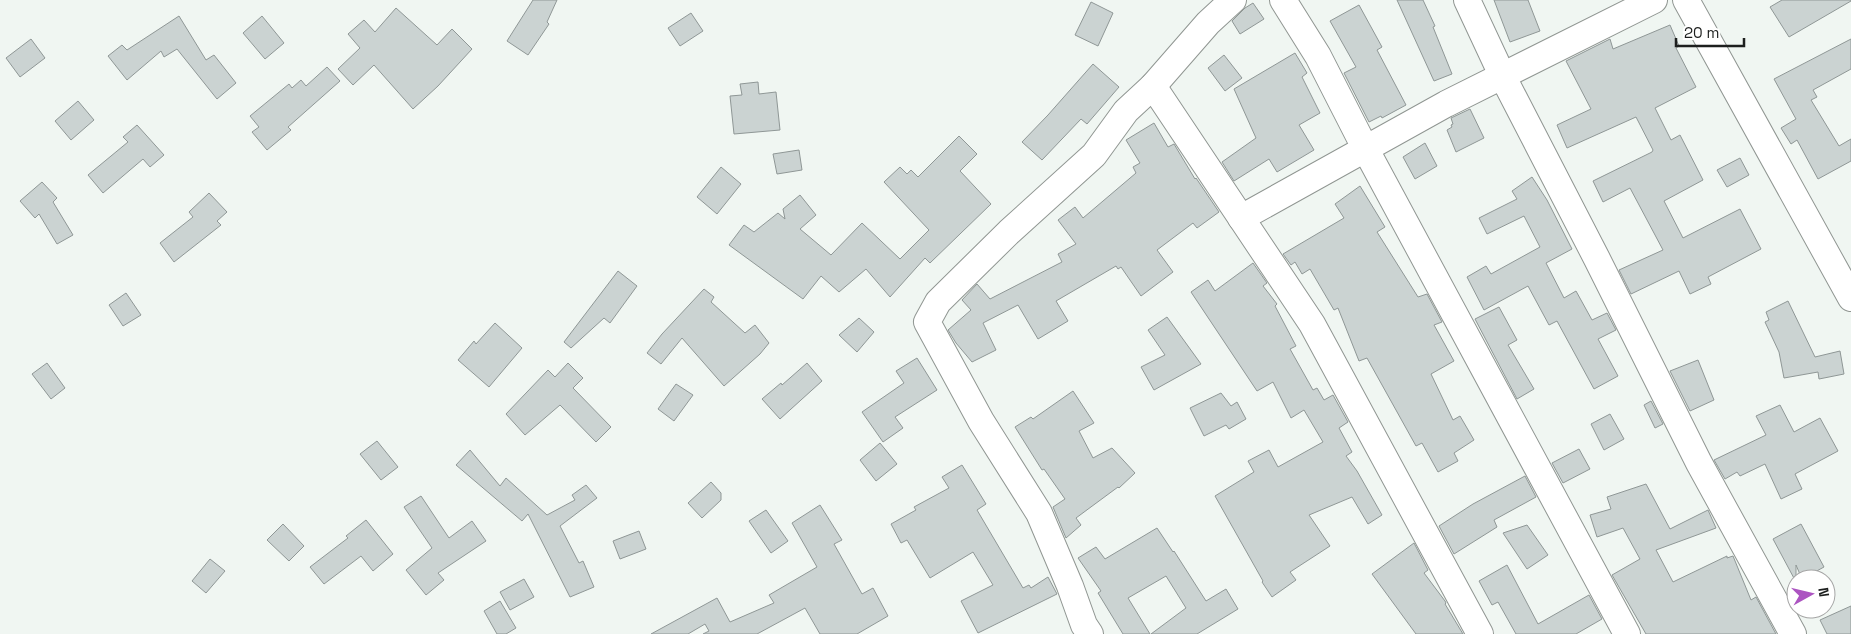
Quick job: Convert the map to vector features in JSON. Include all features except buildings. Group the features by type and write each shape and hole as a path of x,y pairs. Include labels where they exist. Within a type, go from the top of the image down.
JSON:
{"street":[{"path":"1090,634 1084,626 1070,586 1039,513 981,421 927,322 938,302 1009,232 1094,154 1126,111 1153,86 1208,23 1233,0"},
{"path":"1283,0 1318,56 1365,148 1627,634"},
{"path":"1467,0 1502,75 1597,259 1698,463 1793,634"},
{"path":"1241,218 1365,148 1502,75 1654,0"},
{"path":"1686,0 1851,298"},
{"path":"1153,86 1312,324 1480,634"}]}
